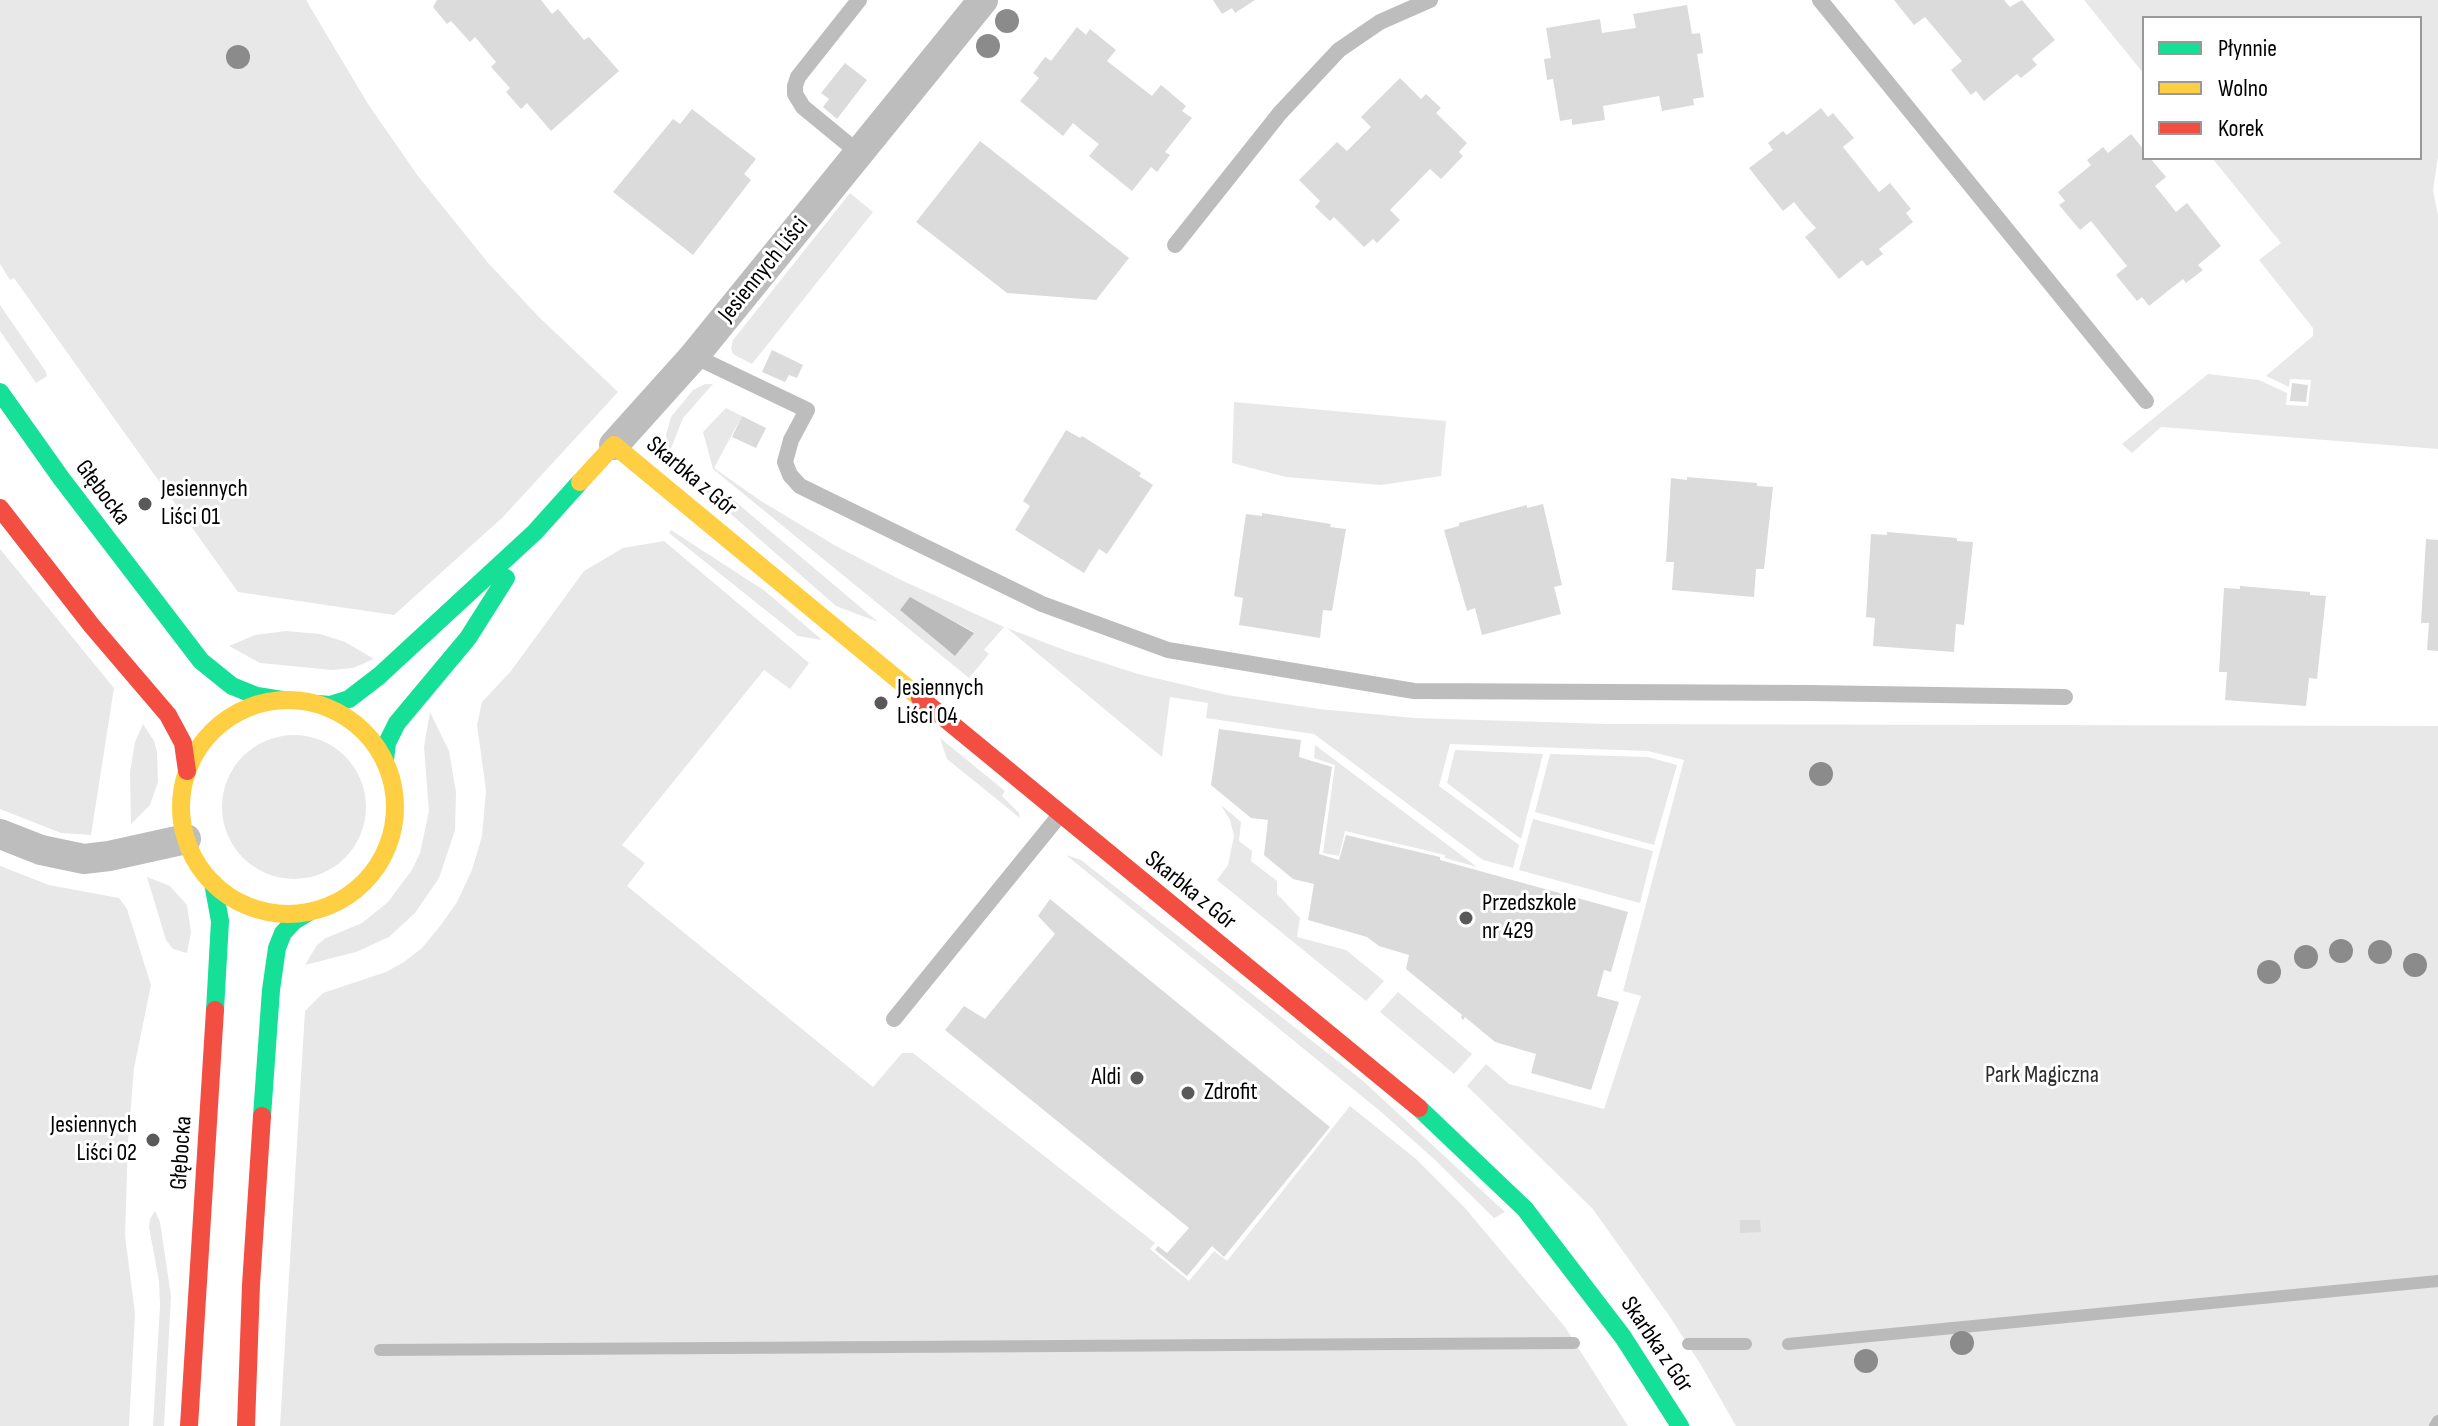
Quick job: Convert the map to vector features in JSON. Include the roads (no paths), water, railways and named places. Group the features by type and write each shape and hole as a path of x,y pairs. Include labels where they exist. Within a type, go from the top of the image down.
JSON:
{"street":[{"name":"Jesiennych Liści","path":"318,704 340,703 358,694 535,532 694,356 983,0"},
{"name":"Głębocka","path":"0,392 70,490 210,670 244,691 282,700"},
{"name":"Skarbka z Gór","path":"614,445 1431,1117 1491,1172 1576,1272 1623,1337 1680,1426"},
{"path":"0,508 92,626 168,715 183,743 187,771 181,805 186,839 192,855 213,883 227,895 257,910 274,914 309,912"},
{"name":"Jesiennych Liści","path":"385,760 387,743 397,723 468,638 535,532"},
{"path":"187,771 205,741 224,722 246,709 282,700 318,704 350,719 376,745 392,777 396,813 388,848 368,878 341,900 294,921 283,933 277,948 271,990 251,1285 246,1426"},
{"path":"0,834 41,850 84,859 186,839"},
{"name":"Głębocka","path":"189,1426 220,921 213,883"}],"lane":[{"path":"859,0 798,77 795,94 803,107 859,153"},
{"path":"1175,245 1280,113 1339,50 1380,22 1430,0"},
{"path":"1820,0 2146,401"},
{"path":"694,356 807,410 791,440 785,462 786,469 800,486 1042,604 1168,650 1414,691 1795,692 2065,697"},
{"path":"894,1019 1060,814"}],"waterway":[{"path":"1788,1344 2438,1281"},
{"path":"380,1350 1574,1343"},
{"path":"1688,1344 1746,1344"},
{"path":"2435,1426 2438,1421"}],"place":[{"name":"Jesiennych Liści 01","path":"145,504"},
{"name":"Jesiennych Liści 04","path":"881,703"},
{"name":"Przedszkole nr 429","path":"1466,918"},
{"name":"Aldi","path":"1137,1078"},
{"name":"Zdrofit","path":"1188,1093"},
{"name":"Jesiennych Liści 02","path":"153,1140"}],"park label":[{"name":"Park Magiczna","path":"2042,1076"}]}
